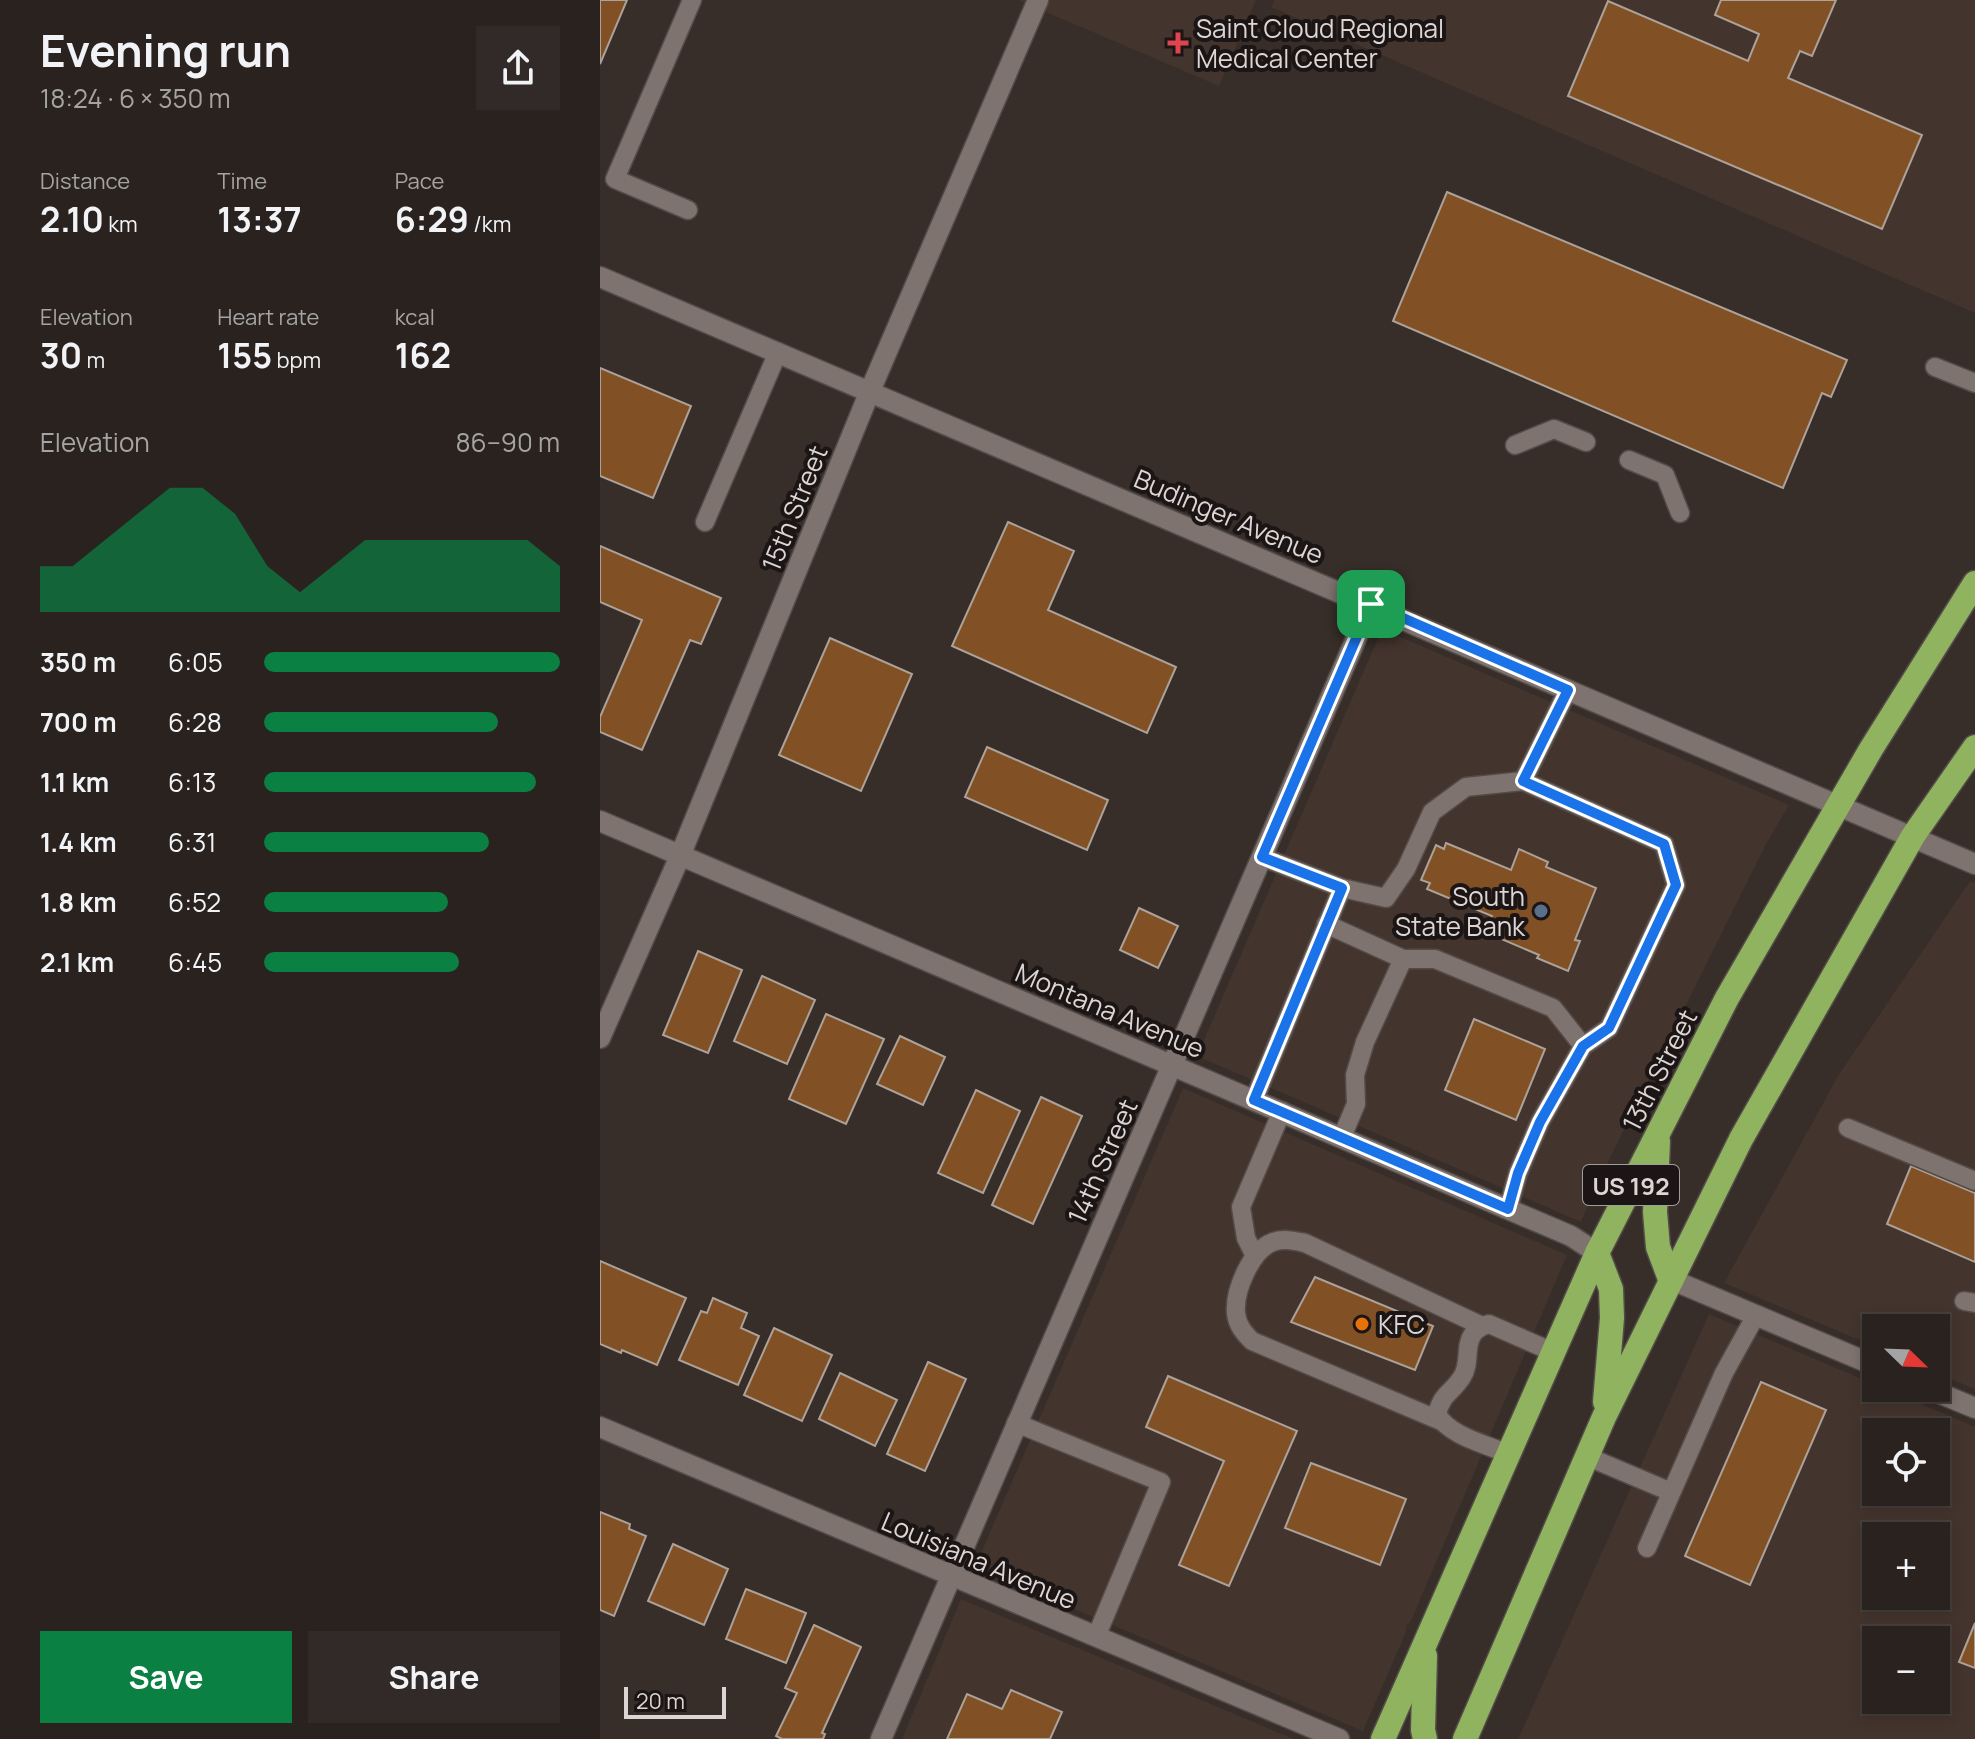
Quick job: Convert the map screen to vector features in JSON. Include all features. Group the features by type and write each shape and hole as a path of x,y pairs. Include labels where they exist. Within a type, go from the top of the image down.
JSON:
{"highway":[{"name":"13th Street","path":"1383,1739 1597,1253 1727,998 1837,806 1975,583"},
{"name":"US 192","path":"1465,1739 1586,1456 1741,1139 1913,836 1975,747"},
{"path":"1659,1131 1655,1212 1658,1247 1670,1279"},
{"path":"1597,1253 1611,1289 1612,1318 1604,1417"},
{"path":"1425,1642 1425,1739"}],"street":[{"name":"15th Street","path":"600,1038 680,856 870,391 1038,0"},
{"name":"Budinger Avenue","path":"600,277 1975,864"},
{"name":"14th Street","path":"881,1739 1371,604"},
{"name":"Montana Avenue","path":"600,821 1571,1236 1597,1253"},
{"path":"1670,1279 1862,1360"},
{"path":"1950,1398 1975,1408"},
{"name":"Louisiana Avenue","path":"600,1427 1339,1739"}],"lane":[{"path":"688,210 608,176 692,0"},
{"path":"705,522 778,352"},
{"path":"1935,367 1975,383"},
{"path":"1515,445 1554,429 1586,442"},
{"path":"1629,460 1665,475 1680,513"},
{"path":"1523,781 1568,690"},
{"path":"1262,857 1342,888 1386,898 1406,869 1432,812 1466,787 1523,781 1664,844 1676,885 1609,1028 1583,1046 1540,1122 1518,1173 1508,1209"},
{"path":"1254,1100 1342,888"},
{"path":"1326,924 1403,959 1435,959 1553,1008 1583,1046"},
{"path":"1342,1137 1356,1104 1355,1075 1365,1042 1403,959"},
{"path":"1255,1256 1246,1238 1241,1207 1282,1111"},
{"path":"1848,1128 1975,1181"},
{"path":"1482,1326 1305,1243 1289,1239 1272,1242 1255,1256 1237,1296 1236,1314 1241,1329 1252,1341 1441,1421 1451,1429 1508,1454"},
{"path":"1647,1548 1724,1373 1756,1315"},
{"path":"1441,1421 1437,1414 1442,1397 1462,1378 1468,1363 1470,1340 1474,1331 1482,1326 1489,1324 1553,1352"},
{"path":"1016,1423 1161,1482 1096,1637"},
{"path":"1586,1456 1671,1492"}],"shaded area":[{"name":"Saint Cloud Regional Medical Center","path":"1018,0 1256,0 1219,86"},
{"path":"1275,0 1975,0 1975,313 1271,7"},
{"path":"1382,629 1789,805 1765,846 1581,1222 1197,1056"},
{"path":"1970,881 1975,883 1975,1389 1950,1379 1950,1314 1862,1314 1862,1341 1724,1283 1838,1076"},
{"path":"1183,1088 1567,1255 1363,1731 975,1567"},
{"path":"1709,1314 1862,1379 1862,1402 1916,1402 1975,1427 1975,1739 1518,1739"},
{"path":"961,1599 1294,1739 902,1739"}],"building":[{"path":"600,0 627,0 600,64"},
{"path":"1721,0 1836,0 1812,56 1800,51 1788,78 1922,135 1882,229 1568,96 1608,1 1748,61 1759,34 1715,15"},
{"path":"1447,192 1847,360 1831,397 1822,393 1783,488 1393,321"},
{"path":"600,368 691,406 653,498 600,476"},
{"path":"1008,522 1074,551 1048,610 1176,667 1147,733 952,646"},
{"path":"600,546 721,598 701,644 690,640 642,750 600,732 600,717 642,620 600,602"},
{"path":"830,638 912,674 861,791 779,755"},
{"path":"987,747 1108,800 1087,850 965,797"},
{"path":"1446,843 1511,870 1519,849 1548,862 1546,867 1596,888 1575,940 1580,941 1568,971 1485,932 1492,916 1427,889 1430,883 1421,880 1436,845 1444,849"},
{"path":"1139,908 1178,926 1158,968 1120,950"},
{"path":"698,951 742,970 708,1053 663,1035"},
{"path":"762,976 815,1000 787,1064 734,1041"},
{"path":"826,1014 884,1039 846,1124 789,1099"},
{"path":"1474,1019 1545,1049 1516,1120 1445,1090"},
{"path":"900,1036 945,1057 923,1105 877,1084"},
{"path":"976,1090 1020,1111 983,1193 938,1173"},
{"path":"1041,1097 1082,1116 1033,1224 992,1205"},
{"path":"1911,1166 1975,1193 1975,1262 1887,1224"},
{"path":"600,1261 686,1298 657,1365 600,1344"},
{"name":"KFC","path":"1315,1277 1433,1326 1415,1370 1291,1322"},
{"path":"713,1298 747,1313 741,1328 759,1336 738,1385 679,1360 701,1311 707,1313"},
{"path":"774,1328 832,1355 802,1421 744,1395"},
{"path":"928,1362 966,1379 925,1471 887,1454"},
{"path":"840,1373 897,1400 875,1446 819,1419"},
{"path":"1168,1376 1297,1431 1229,1586 1179,1565 1224,1461 1146,1427"},
{"path":"1761,1382 1826,1410 1750,1585 1685,1556"},
{"path":"1311,1463 1406,1499 1380,1565 1285,1528"},
{"path":"600,1512 630,1524 629,1529 646,1536 614,1616 600,1610"},
{"path":"673,1544 728,1569 704,1625 648,1601"},
{"path":"746,1589 806,1613 786,1663 726,1639"},
{"path":"1975,1623 1975,1668 1959,1662"},
{"path":"814,1625 861,1647 822,1733 825,1734 823,1739 782,1739 776,1736 797,1693 785,1688"},
{"path":"1011,1690 1062,1712 1050,1739 947,1739 967,1694 1002,1709"}],"place":[{"name":"Saint Cloud Regional Medical Center","path":"1178,43"},
{"name":"South State Bank","path":"1541,911"},
{"name":"KFC","path":"1362,1324"}],"route":[{"path":"1371,604 1568,690 1523,781 1664,844 1676,885 1609,1028 1583,1046 1540,1122 1518,1173 1508,1209 1254,1100 1342,888 1262,857 1371,604"}]}
